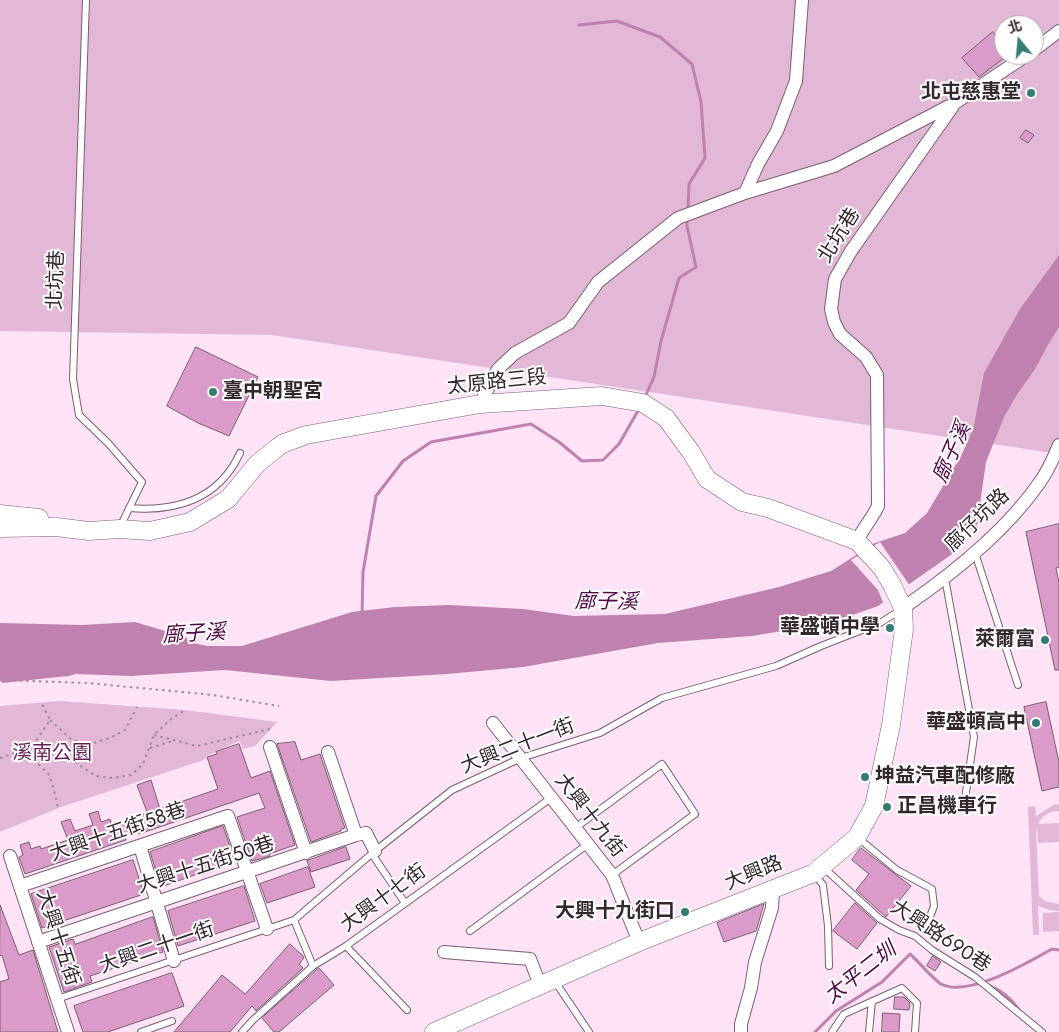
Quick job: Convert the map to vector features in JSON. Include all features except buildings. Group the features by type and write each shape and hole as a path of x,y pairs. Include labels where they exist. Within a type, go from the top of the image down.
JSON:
{"main road":[{"name":"太原路三段","path":"0,514 85,523 119,529 150,531 190,522 228,499 258,464 282,444 294,439 480,404 602,396 640,402 666,418 691,452 707,479 742,502 768,508 859,543"},
{"name":"太原路三段","path":"0,528 56,527 89,531 119,529"},
{"path":"859,543 882,568 901,604"},
{"name":"大興路","path":"434,1032 639,942 819,870 857,837 874,806 891,725 904,629 901,604"}],"street":[{"path":"745,193 758,164 777,131 796,82 802,0"},
{"path":"1044,42 1059,31"},
{"name":"北坑巷","path":"480,404 498,369 515,353 569,323 598,282 678,218 745,193 834,166 955,103 1012,65"},
{"name":"北坑巷","path":"859,543 863,529 872,520 878,506 877,375 866,357 840,334 834,322 830,309 835,279 851,250 955,103"},
{"name":"廍仔坑路","path":"901,604 945,578 1020,510 1042,481 1059,445"},
{"name":"大興十九街","path":"493,723 612,875 639,942"},
{"path":"270,747 306,853"},
{"path":"328,752 356,835 366,833 373,852"},
{"name":"大興十五街58巷","path":"20,886 228,816 248,872"},
{"name":"大興十五街50巷","path":"38,942 356,835"},
{"path":"140,846 174,961"},
{"name":"大興十五街","path":"10,856 68,1032"},
{"path":"248,872 267,929"},
{"path":"741,1032 741,1024 751,988 755,962 772,908 773,890"},
{"path":"444,952 530,959 546,982"}],"lane":[{"name":"北坑巷","path":"86,0 73,379 79,416 108,443 142,482 119,529"},
{"path":"129,508 164,508 200,498 225,477 240,454"},
{"path":"974,552 1018,685"},
{"path":"945,578 974,737 965,799"},
{"name":"大興二十一街","path":"57,1000 294,920 373,852 452,790 522,758 600,733 662,698 776,666 880,623 901,604"},
{"path":"574,828 662,764 695,814 612,875"},
{"name":"大興十七街","path":"242,1032 313,966 346,946 551,798"},
{"path":"857,837 897,870 932,889 934,906 927,925"},
{"path":"470,931 588,844"},
{"path":"373,852 405,903"},
{"path":"819,870 823,884 828,926 829,966"},
{"name":"大興路690巷","path":"819,870 880,920 916,936 932,950 975,977 1042,1032"},
{"path":"294,920 313,966"},
{"path":"346,946 407,1010"},
{"path":"546,982 588,1032"},
{"path":"832,1032 844,1014 902,988 917,1003 915,1032"},
{"path":"869,1032 872,1000"},
{"path":"141,1032 172,1021"}],"path":[{"path":"0,680 88,683 213,695 279,706"},
{"path":"42,704 50,720 72,740 90,744 110,738 125,730 137,706"},
{"path":"0,758 25,750 44,752 70,759 96,776 112,778 131,775 143,764 154,735 171,719 185,710"},
{"path":"29,751 50,720"},
{"path":"154,735 197,746 270,729"},
{"path":"150,748 173,741"},
{"path":"25,750 48,773 58,808"}],"green space":[{"path":"0,0 1059,0 1059,454 272,335 0,331"},
{"name":"溪南公園","path":"59,701 185,710 277,722 255,746 243,749 239,741 207,756 204,760 61,807 0,832 0,706"},
{"path":"1055,804 1059,805 1059,811 1047,814 1038,824 1059,823 1059,842 1038,843 1037,827 1036,831 1039,896 1045,901 1059,904 1059,911 1038,906 1039,935 1033,935 1028,807 1035,806 1036,816"},
{"path":"1059,912 1059,931 1043,932 1043,913"}],"shaded area":[{"path":"1059,255 1059,327 1004,417 986,462 979,511 981,518 975,528 962,531 955,552 878,606 830,623 752,636 658,643 523,667 447,674 331,681 225,670 131,676 76,674 2,683 0,680 0,623 82,625 135,622 185,637 193,643 208,646 242,646 352,612 395,607 449,605 523,609 574,616 665,614 779,587 831,571 875,543 905,533 927,513 961,456 973,430 984,373 1020,309"}],"pier":[{"path":"880,542 910,586 884,605 878,590 851,560"}],"waterway":[{"path":"579,25 617,21 660,37 692,64 701,102 705,158 689,184 688,210"},
{"path":"645,397 654,377 661,341 679,278 696,267 687,218"},
{"path":"362,615 363,572 376,496 403,461 431,442 531,424 559,442 582,461 603,460 619,444 639,409"},
{"name":"太平二圳","path":"815,1032 836,1011 882,982 910,954 938,982 952,987 981,983 1013,970 1052,949 1059,950"},
{"path":"990,986 1006,995 1019,1010"}],"place":[{"name":"北屯慈惠堂","path":"1031,93"},
{"name":"臺中朝聖宮","path":"213,392"},
{"name":"華盛頓中學","path":"890,628"},
{"name":"萊爾富","path":"1045,640"},
{"name":"華盛頓高中","path":"1036,723"},
{"name":"坤益汽車配修廠","path":"865,777"},
{"name":"正昌機車行","path":"887,807"},
{"name":"大興十九街口","path":"685,912"}],"water label":[{"name":"廍子溪","path":"953,453"},
{"name":"廍子溪","path":"606,603"},
{"name":"廍子溪","path":"194,635"}]}
